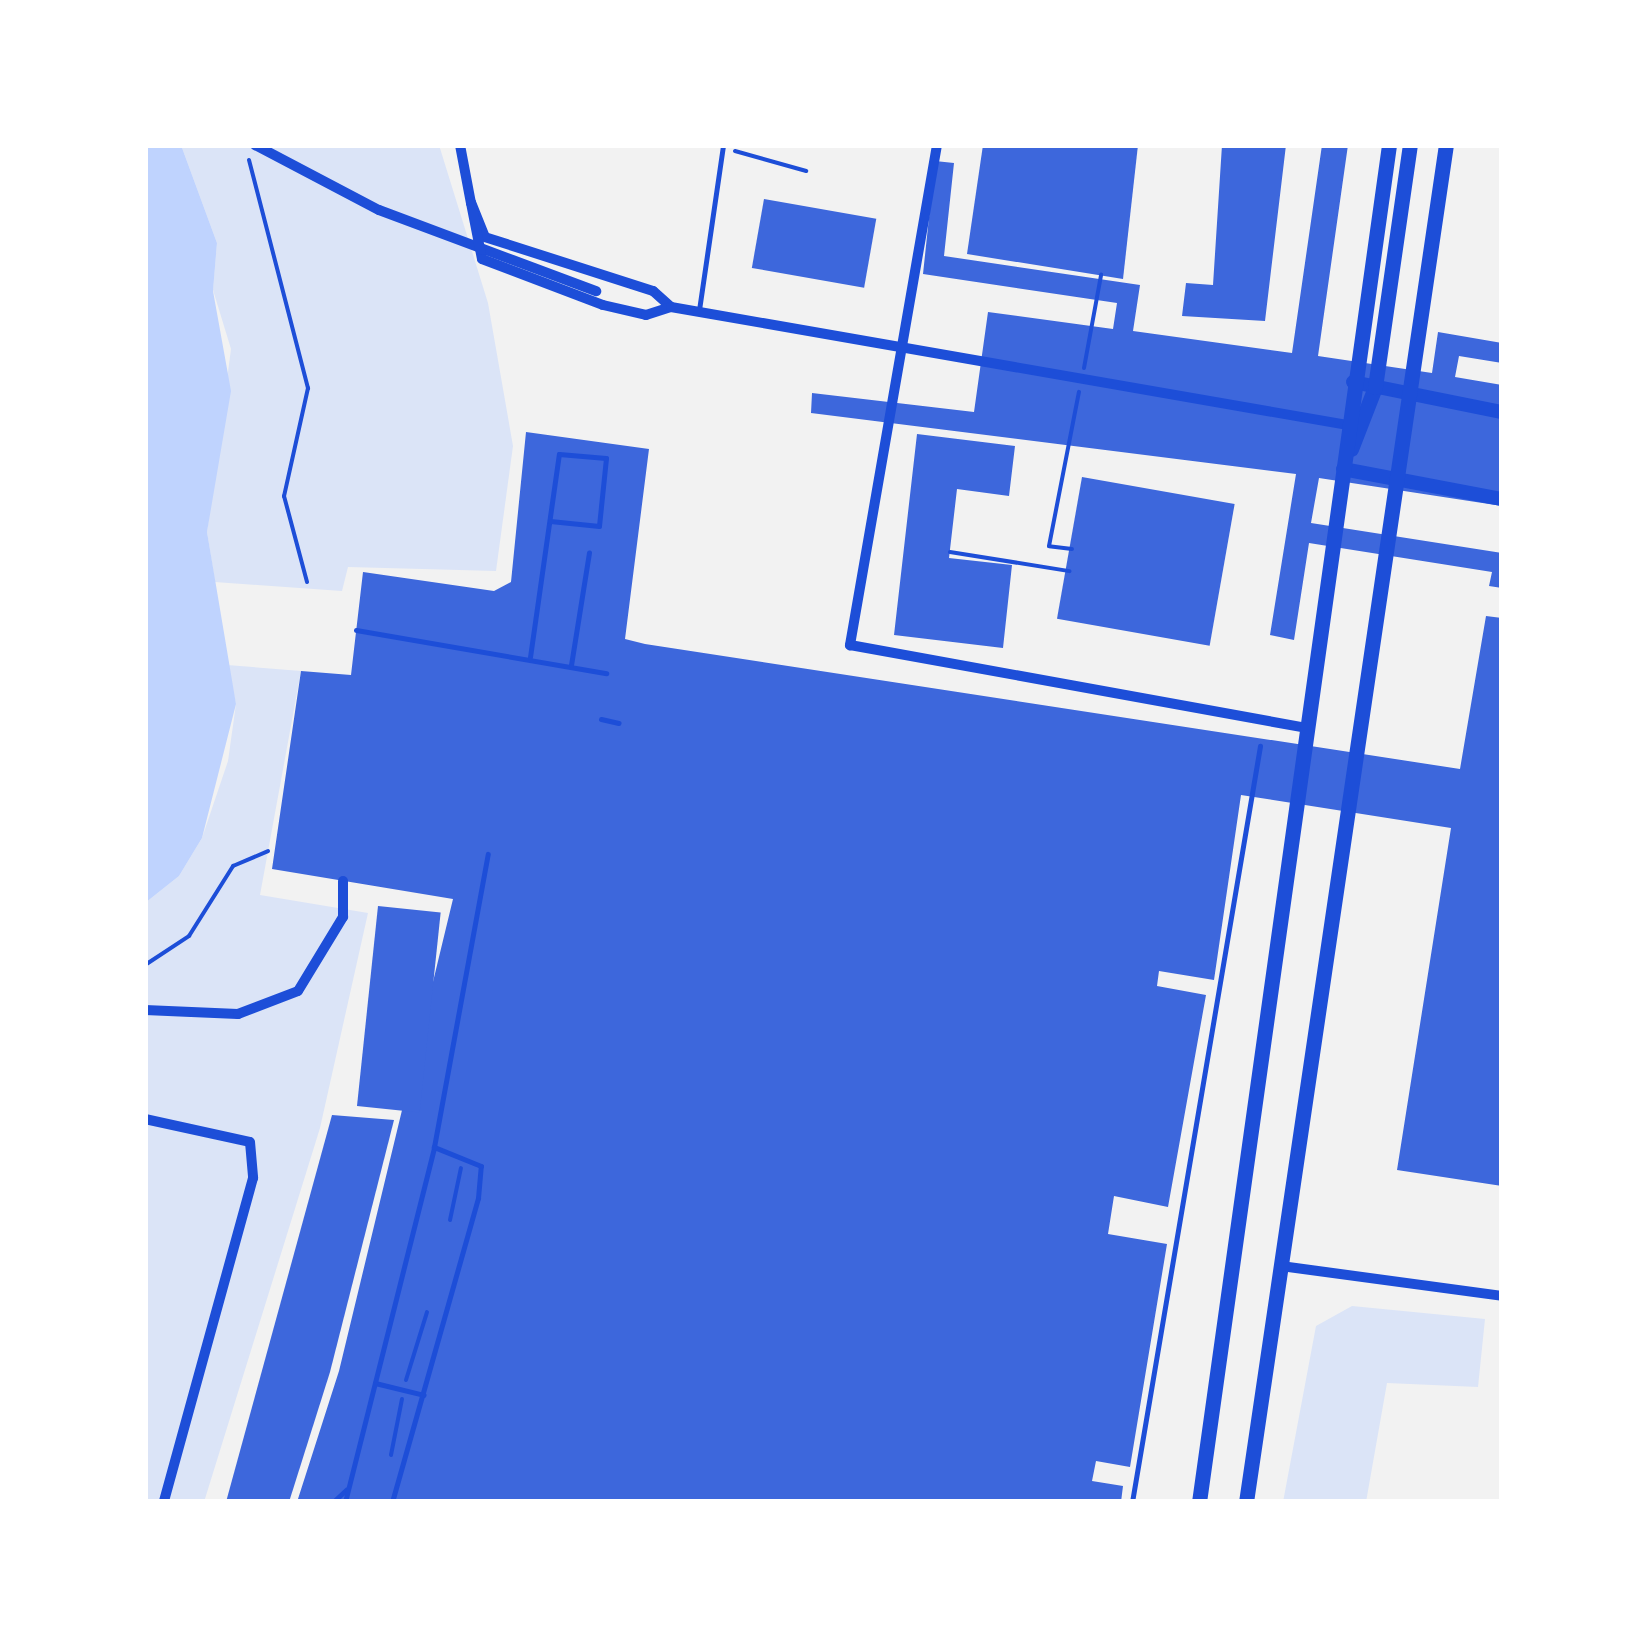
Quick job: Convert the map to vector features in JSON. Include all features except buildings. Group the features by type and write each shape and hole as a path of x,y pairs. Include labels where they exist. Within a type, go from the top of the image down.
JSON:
{"main road":[{"path":"1198,1502 1389,145"},
{"path":"1342,469 1374,387 1410,145"},
{"path":"1246,1502 1446,145"},
{"path":"1353,382 1502,412"},
{"path":"1342,469 1502,498"}],"street":[{"path":"251,145 378,210 596,291"},
{"path":"460,145 482,259 604,305 646,315 671,307 1347,424"},
{"path":"937,145 906,350 850,645 1308,728"},
{"path":"471,204 485,237 652,291 671,307"},
{"path":"145,1010 238,1014 298,990 343,917 343,881"},
{"path":"145,1119 250,1142 254,1178 164,1502"},
{"path":"1281,1266 1502,1296"}],"lane":[{"path":"699,312 719,145"},
{"path":"530,656 559,454 606,458 599,526 550,521"},
{"path":"571,665 589,552"},
{"path":"356,630 530,656 606,673"},
{"path":"601,719 619,723"},
{"path":"1132,1502 1260,746"},
{"path":"344,1502 434,1147 488,854"},
{"path":"392,1502 478,1198 481,1166 464,1154 434,1147"},
{"path":"375,1383 424,1395"},
{"path":"333,1502 348,1488"}],"path":[{"path":"251,145 255,209 308,388 284,496 306,582"},
{"path":"719,145 806,171"},
{"path":"1072,549 1049,546 1102,276"},
{"path":"950,552 1069,570"},
{"path":"145,966 189,936 232,866 268,851"},
{"path":"450,1220 464,1154"},
{"path":"391,1455 404,1390 427,1312"}],"shaded area":[{"path":"181,145 439,145 488,303 513,446 496,571 348,567 342,591 215,582 207,532 231,349 213,290 217,243"},
{"path":"227,665 301,671 260,895 368,913 320,1128 204,1502 145,1502 145,903 179,876 202,838 228,761 236,704"},
{"path":"1352,1306 1485,1319 1478,1387 1387,1383 1366,1502 1283,1502 1316,1326"}],"water":[{"path":"145,145 181,145 217,243 213,291 231,391 207,532 236,704 202,838 179,876 145,903"}]}
